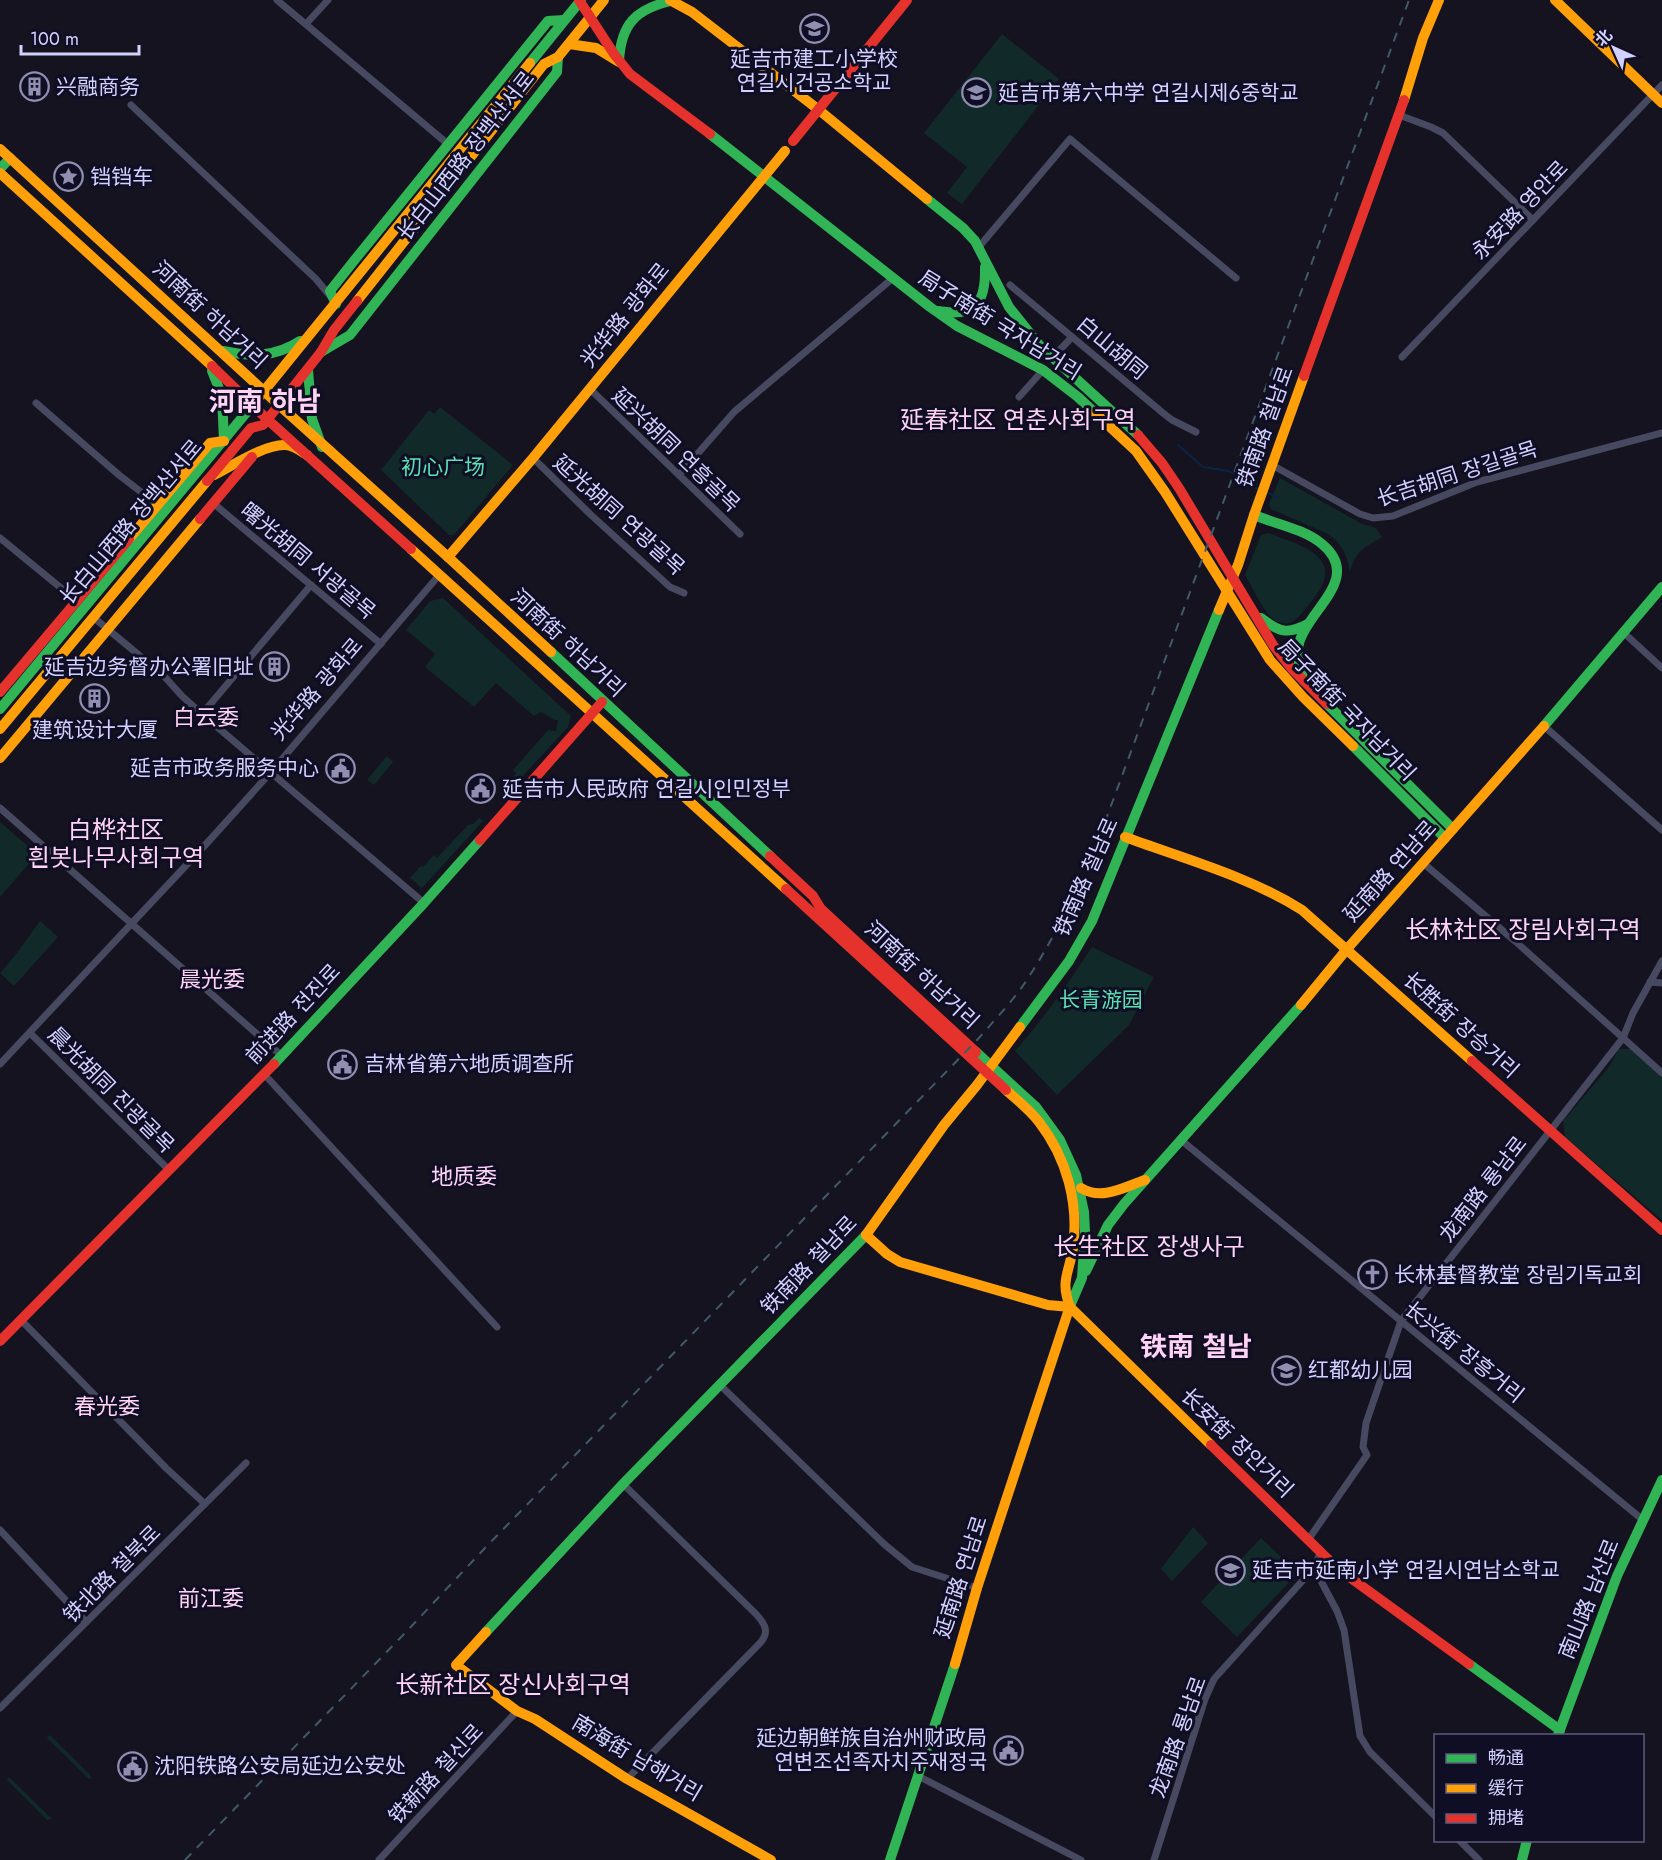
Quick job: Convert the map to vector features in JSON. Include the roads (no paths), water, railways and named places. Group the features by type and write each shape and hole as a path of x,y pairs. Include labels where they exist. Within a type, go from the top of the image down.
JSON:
{"main road":[{"name":"长白山西路 장백산서로","path":"0,709 81,604 253,406 580,0"},
{"name":"局子南街 국자남거리","path":"580,0 619,62 630,74 765,176 935,310 963,329 1043,370 1078,397 1136,451 1165,492 1270,660 1303,697 1446,838"},
{"name":"长白山西路 장백산서로","path":"0,729 251,428 263,425 308,370 334,330 544,64 558,57 604,0"},
{"name":"局子南街 국자남거리","path":"670,0 692,12 819,110 959,224 975,241 1009,307 1027,331 1131,426 1162,463 1273,645 1292,669 1453,829"},
{"path":"568,44 595,47 619,62 620,40 629,23 645,9 670,0"},
{"path":"793,141 907,0"},
{"name":"铁南路 철남로","path":"456,1665 623,1484 866,1235 944,1125 1075,951 1092,921 1238,565 1258,503 1399,116 1423,38 1439,0"},
{"path":"1555,0 1662,103"},
{"name":"长白山西路 장백산서로","path":"336,304 330,291 388,218 548,21 564,20"},
{"name":"河南街 하남거리","path":"0,149 221,351 322,447 448,557 804,887 821,909 1036,1107 1064,1145 1073,1162 1081,1188"},
{"name":"光华路 광화로","path":"448,557 533,458 785,151"},
{"path":"0,168 10,158"},
{"name":"河南街 하남거리","path":"0,173 267,419 1027,1109 1050,1136 1059,1153 1067,1172 1072,1201"},
{"path":"935,310 957,313 970,309 979,302 985,290 984,261"},
{"path":"221,351 241,356 269,354 291,348 312,332"},
{"path":"0,692 81,604 158,505 210,443 224,441 220,387 216,377 199,354"},
{"path":"308,370 312,419 322,447"},
{"path":"211,476 261,451 284,445 307,455"},
{"path":"0,758 252,457"},
{"path":"1254,515 1316,540 1333,556 1338,573 1336,583 1300,639 1299,659 1305,682"},
{"name":"延南路 연남로","path":"890,1860 1070,1307 1108,1225 1145,1180 1287,1023 1347,949 1544,726 1662,586"},
{"path":"1253,612 1275,629 1283,632 1296,631 1309,624"},
{"name":"前进路 전진로","path":"0,1341 282,1056 424,903 603,702"},
{"path":"690,803 700,793"},
{"name":"长胜街 장승거리","path":"1125,837 1249,882 1302,910 1662,1230"},
{"path":"1081,1188 1087,1193 1103,1195 1145,1180"},
{"name":"延南路 연남로","path":"1081,1188 1086,1232 1082,1280"},
{"name":"延南路 연남로","path":"1070,1307 1064,1287 1073,1248 1072,1201"},
{"path":"866,1235 887,1254 900,1262 1047,1305 1070,1307"},
{"name":"长安街 장안거리","path":"1070,1307 1337,1568 1559,1733"},
{"name":"南山路 남산로","path":"1559,1733 1617,1576 1662,1480"},
{"name":"南海街 남해거리","path":"456,1665 517,1711 536,1719 627,1779 771,1860"},
{"path":"1522,1860 1526,1842"}],"street":[{"path":"277,0 449,145"},
{"path":"306,24 328,0"},
{"name":"永安路 영안로","path":"1402,357 1662,86"},
{"path":"131,105 316,279 336,304"},
{"path":"1399,116 1443,133 1533,220"},
{"path":"978,248 1070,139 1236,278"},
{"path":"679,475 734,412 893,278"},
{"name":"白山胡同","path":"1010,285 1172,420 1196,432"},
{"path":"1053,357 1072,337"},
{"path":"1019,397 1043,370"},
{"name":"延兴胡同 연흥골목","path":"590,389 740,534"},
{"path":"36,404 158,505"},
{"name":"长吉胡同 장길골목","path":"1271,468 1360,514 1381,519 1477,482 1662,433"},
{"name":"延光胡同 연광골목","path":"533,458 590,514 670,586 684,594"},
{"name":"曙光胡同 서광골목","path":"213,503 381,644"},
{"path":"0,538 81,604"},
{"name":"光华路 광화로","path":"0,1064 271,772 440,574"},
{"path":"202,714 311,585"},
{"path":"93,617 163,675 202,714 424,903"},
{"path":"1623,632 1662,668"},
{"path":"1544,726 1662,830"},
{"path":"0,808 282,1056"},
{"path":"1423,862 1662,1072"},
{"name":"龙南路 룡남로","path":"1308,1540 1367,1455 1363,1447 1366,1422 1401,1321 1623,1038 1633,1013 1662,961"},
{"path":"1650,982 1662,983"},
{"name":"晨光胡同 진광골목","path":"30,1033 170,1170"},
{"path":"264,1074 497,1326"},
{"name":"长兴街 장흥거리","path":"1181,1140 1642,1520"},
{"path":"21,1320 166,1468 205,1504"},
{"path":"720,1385 884,1544 912,1568 977,1588"},
{"name":"铁北路 철북로","path":"0,1708 246,1463"},
{"path":"623,1484 762,1620 766,1632 761,1642 627,1779"},
{"path":"0,1530 86,1622"},
{"name":"龙南路 룡남로","path":"1154,1860 1205,1699 1214,1679 1314,1568 1320,1553"},
{"path":"1314,1568 1333,1603 1344,1630 1360,1736 1370,1752 1434,1815"},
{"name":"铁新路 철신로","path":"379,1860 517,1711"},
{"path":"918,1776 1082,1860"},
{"path":"1461,1842 1479,1860"}],"waterway":[{"path":"1178,445 1203,467 1228,471 1245,479 1260,490"},
{"path":"1266,492 1277,497"}],"railway":[{"path":"185,1860 978,1039 1020,990 1066,912 1102,830 1409,0"}],"place":[{"name":"延吉市建工小学校 연길시건공소학교","path":"814,28"},
{"name":"兴融商务","path":"35,87"},
{"name":"延吉市第六中学 연길시제6중학교","path":"977,93"},
{"name":"铛铛车","path":"69,177"},
{"name":"延吉边务督办公署旧址","path":"275,667"},
{"name":"建筑设计大厦","path":"95,699"},
{"name":"延吉市政务服务中心","path":"340,768"},
{"name":"延吉市人民政府 연길시인민정부","path":"481,789"},
{"name":"吉林省第六地质调查所","path":"343,1064"},
{"name":"长林基督教堂 장림기독교회","path":"1373,1275"},
{"name":"红都幼儿园","path":"1287,1370"},
{"name":"延吉市延南小学 연길시연남소학교","path":"1231,1570"},
{"name":"延边朝鲜族自治州财政局 연변조선족자치주재정국","path":"1008,1750"},
{"name":"沈阳铁路公安局延边公安处","path":"133,1766"}],"district":[{"name":"河南 하남","path":"265,402"},
{"name":"延春社区 연춘사회구역","path":"1018,420"},
{"name":"白云委","path":"206,717"},
{"name":"白桦社区 흰봇나무사회구역","path":"116,844"},
{"name":"长林社区 장림사회구역","path":"1523,930"},
{"name":"晨光委","path":"212,979"},
{"name":"地质委","path":"464,1176"},
{"name":"长生社区 장생사구","path":"1149,1247"},
{"name":"铁南 철남","path":"1196,1347"},
{"name":"春光委","path":"107,1406"},
{"name":"前江委","path":"211,1598"},
{"name":"长新社区 장신사회구역","path":"513,1685"}],"park label":[{"name":"初心广场","path":"443,467"},
{"name":"长青游园","path":"1101,1000"}]}
